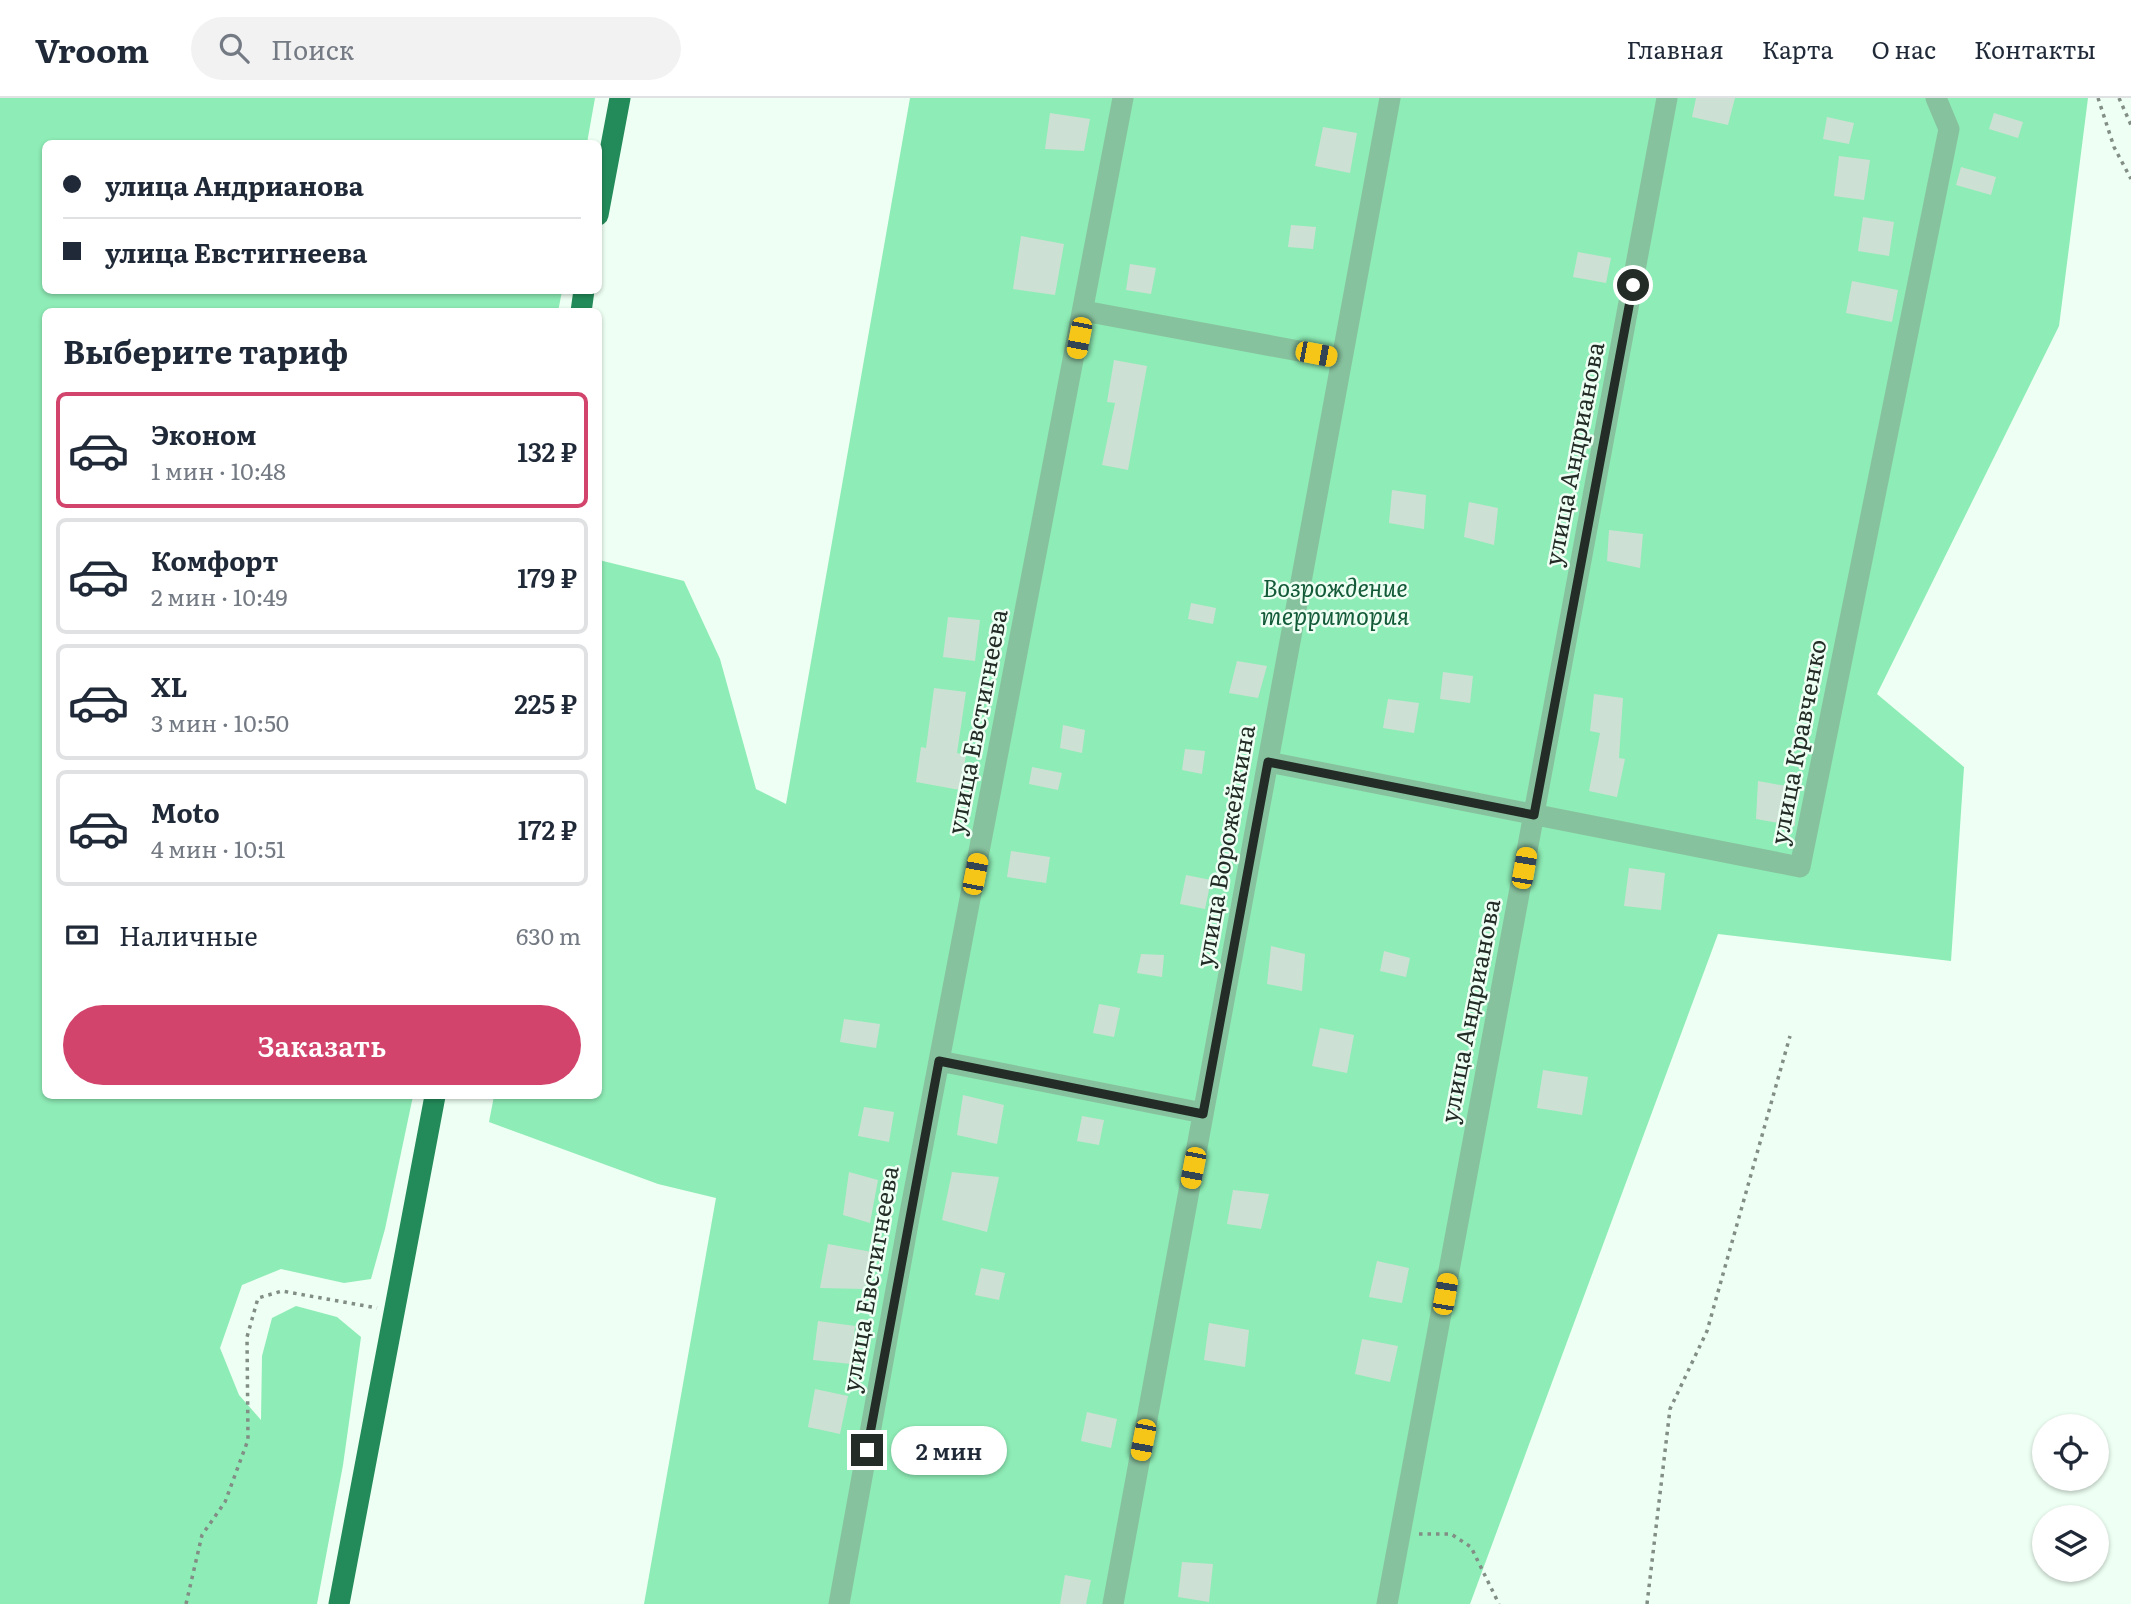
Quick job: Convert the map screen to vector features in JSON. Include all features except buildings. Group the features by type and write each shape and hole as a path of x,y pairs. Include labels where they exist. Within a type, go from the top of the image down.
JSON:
{"main road":[{"path":"602,194 620,98"},
{"path":"339,1604 434,1099"}],"street":[{"name":"улица Евстигнеева","path":"839,1604 939,1061 1123,98"},
{"name":"улица Ворожейкина","path":"1113,1604 1390,98"},
{"name":"улица Андрианова","path":"1387,1604 1667,98"},
{"name":"улица Кравченко","path":"1268,762 1800,867 1949,129 1936,98"},
{"path":"1084,311 1342,359"},
{"path":"939,1061 1203,1114"}],"path":[{"path":"2098,98 2114,147 2131,179"},
{"path":"2119,98 2131,125"},
{"path":"1647,1604 1670,1409 1707,1331 1790,1037"},
{"path":"186,1604 202,1535 225,1502 248,1440 247,1337 258,1298 282,1291 394,1312"},
{"path":"1400,1533 1451,1534 1471,1547 1499,1604"}],"green space":[{"path":"0,98 595,98 588,140 42,140 42,294 561,294 559,308 42,308 42,1099 412,1099 385,1229 371,1279 344,1283 281,1269 242,1285 220,1348 239,1395 261,1420 262,1356 272,1318 296,1306 337,1317 361,1337 343,1465 317,1604 0,1604"},
{"name":"Возрождение территория","path":"910,98 2088,98 2059,326 1877,694 1964,767 1951,961 1718,934 1470,1604 644,1604 716,1198 658,1184 489,1122 493,1099 602,1099 602,561 684,581 720,659 756,789 786,804"}],"route":[{"path":"867,1450 939,1061 1203,1114 1268,762 1534,815 1633,285"}]}
